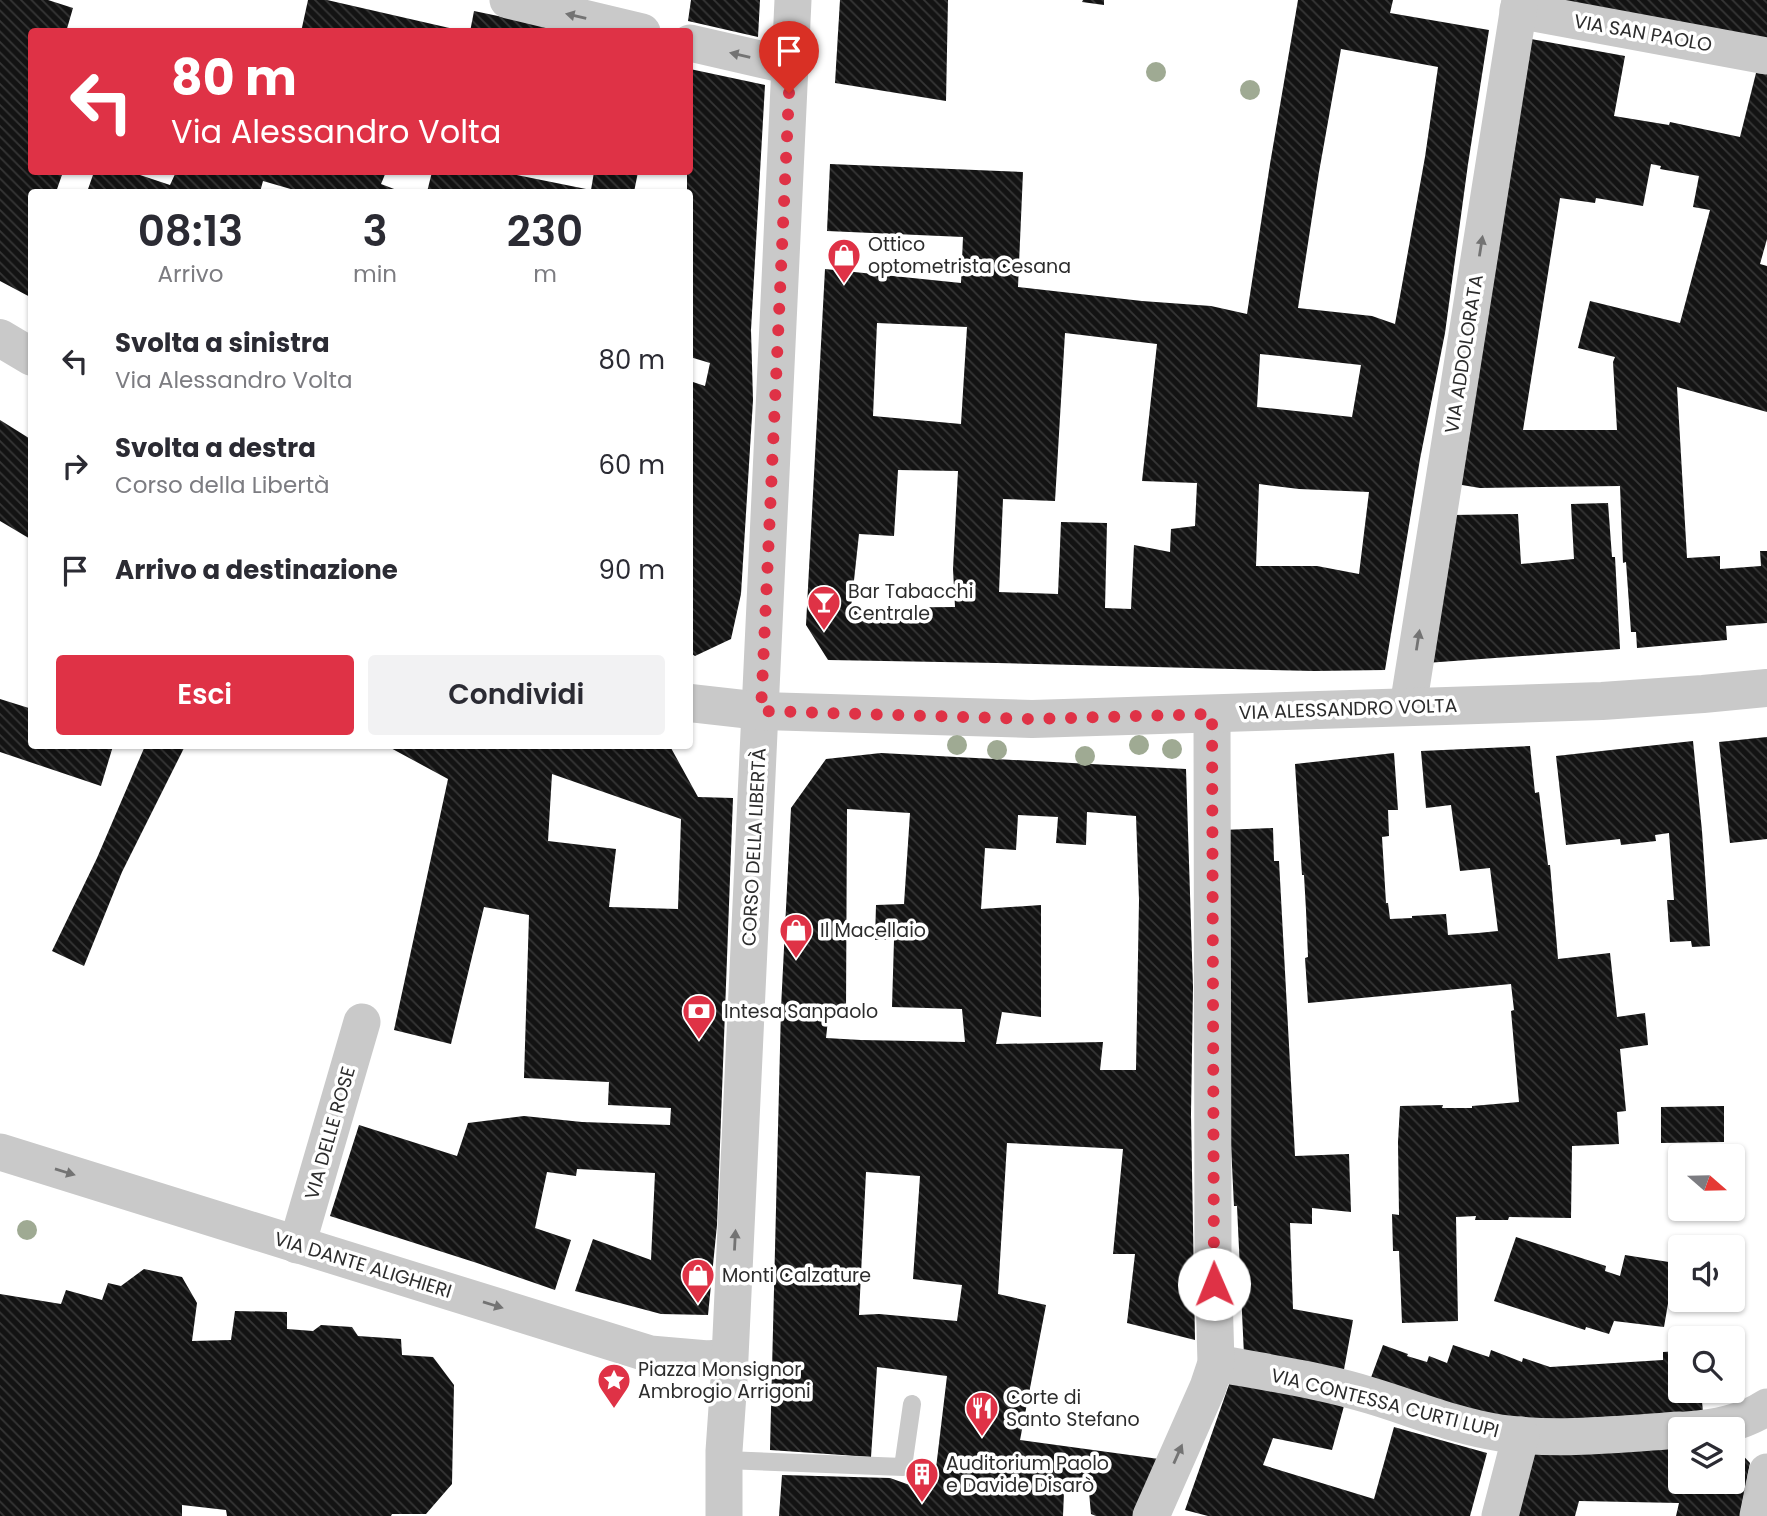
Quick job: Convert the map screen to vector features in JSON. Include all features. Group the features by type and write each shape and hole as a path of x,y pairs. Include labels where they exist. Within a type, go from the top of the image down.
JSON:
{"street":[{"path":"508,0 625,28"},
{"name":"CORSO DELLA LIBERTÀ","path":"729,1357 793,0"},
{"name":"VIA SAN PAOLO","path":"1519,5 1767,56"},
{"name":"VIA ADDOLORATA","path":"1408,707 1519,5"},
{"path":"693,44 790,66"},
{"path":"0,338 28,355"},
{"name":"VIA ALESSANDRO VOLTA","path":"693,703 761,711 1032,719 1641,699 1767,688"},
{"path":"1151,1516 1216,1363 1213,1257 1212,714"},
{"name":"VIA DELLE ROSE","path":"297,1245 362,1022"},
{"name":"VIA DANTE ALIGHIERI","path":"0,1152 650,1354 708,1359 729,1357"},
{"path":"724,1516 729,1357"},
{"name":"VIA CONTESSA CURTI LUPI","path":"1216,1363 1373,1396 1446,1421 1479,1429 1521,1435 1668,1431"},
{"path":"1745,1419 1767,1408"},
{"path":"1500,1516 1521,1435"},
{"path":"1758,1516 1767,1472"}],"lane":[{"path":"725,1460 903,1467 912,1404"}],"building":[{"path":"0,0 48,0 73,8 67,28 28,28 28,175 62,175 57,189 28,189 28,296 0,281"},
{"path":"308,0 327,0 450,28 302,28"},
{"path":"691,0 760,0 758,37 688,21"},
{"path":"840,0 948,0 946,101 835,83"},
{"path":"1104,0 1104,5 1082,2"},
{"path":"1298,0 1393,0 1390,13 1489,30 1445,333 1420,459 1385,670 1314,671 828,660 806,625 825,269 961,283 963,237 827,231 830,164 1023,172 1018,287 1211,306 1247,314","holes":["1341,49 1438,67 1395,324 1372,316 1298,308","877,323 967,327 961,424 873,416","1065,333 1157,344 1142,481 1197,483 1195,526 1171,529 1170,552 1134,545 1131,609 1105,608 1107,523 1061,522 1058,594 999,592 1003,499 1055,501","1260,354 1361,365 1352,417 1257,407","898,470 958,471 953,569 955,607 851,608 859,534 894,536","1259,484 1369,492 1359,574 1317,566 1256,566"]},
{"path":"1535,0 1767,0 1767,45"},
{"path":"474,11 556,28 471,28"},
{"path":"1531,39 1625,56 1614,116 1669,125 1670,122 1740,137 1756,73 1767,74 1767,239 1760,264 1767,266 1767,412 1677,387 1687,558 1720,556 1720,569 1761,566 1760,551 1767,551 1767,623 1726,626 1727,640 1637,648 1636,632 1631,632 1626,562 1623,563 1620,486 1480,488 1456,484","holes":["1651,164 1661,166 1660,169 1699,176 1693,207 1710,210 1680,323 1590,301 1578,348 1615,357 1613,362 1617,430 1523,430 1560,198 1595,203 1596,198 1643,206"]},
{"path":"693,70 765,85 751,330 753,400 741,594 731,639 695,656 693,382 705,386 710,363 693,358 693,189 687,189 687,175 693,175"},
{"path":"93,175 140,175 170,185 175,175 385,175 381,184 394,189 291,189 263,181 261,189 88,189"},
{"path":"431,175 517,175 586,189 428,189"},
{"path":"594,175 637,175 635,189 591,189"},
{"path":"0,420 28,438 28,538 0,521"},
{"path":"1608,503 1612,557 1615,557 1620,649 1426,663 1452,515 1518,514 1521,564 1574,559 1571,504"},
{"path":"0,699 28,708 28,749 112,749 101,786 0,752"},
{"path":"1767,737 1767,839 1730,843 1719,742"},
{"path":"1693,741 1710,946 1692,947 1691,941 1670,942 1667,900 1674,900 1669,833 1655,835 1656,841 1621,845 1620,839 1566,845 1556,756"},
{"path":"1530,746 1535,793 1539,792 1550,865 1558,959 1610,953 1617,1017 1645,1013 1648,1045 1620,1049 1626,1111 1617,1112 1619,1144 1572,1146 1571,1218 1509,1217 1508,1220 1475,1220 1476,1216 1456,1217 1458,1321 1402,1323 1399,1251 1393,1251 1392,1214 1399,1215 1400,1106 1443,1105 1442,1108 1472,1108 1519,1102 1511,984 1308,1003 1306,910 1295,764 1394,753 1398,810 1388,810 1389,836 1382,837 1386,903 1390,919 1446,914 1448,935 1478,933 1498,931 1490,868 1460,871 1451,805 1426,808 1421,751"},
{"path":"144,749 184,749 122,872 84,966 52,951 97,858"},
{"path":"393,749 672,749 698,797 733,798 717,1225 708,1315 661,1314 575,1291 593,1239 651,1260 655,1173 577,1169 576,1176 547,1172 535,1228 571,1240 555,1290 330,1216 359,1125 457,1156 468,1123 524,1116 582,1122 670,1125 671,1108 608,1105 609,1082 524,1078 529,915 484,907 451,1044 394,1030 448,779","holes":["552,774 681,819 678,909 609,907 616,849 548,841"]},
{"path":"881,753 1186,769 1193,987 1191,1114 1195,1340 1127,1323 1135,1254 1113,1254 1123,1149 1007,1143 998,1294 1046,1305 1020,1440 1159,1459 1135,1516 1096,1516 1091,1514 1089,1492 1064,1492 1063,1516 779,1516 782,1475 890,1478 921,1489 934,1485 947,1376 877,1367 871,1457 770,1450 781,1008 791,808 826,759","holes":["847,809 910,813 904,904 876,905 875,940 894,940 892,1007 962,1009 965,1042 826,1038 829,1011 846,1010","1087,812 1136,816 1139,900 1136,1070 1100,1070 1103,1042 996,1044 1002,1012 1041,1017 1041,905 981,909 985,848 1016,850 1018,815 1058,817 1056,843 1086,845","866,1172 920,1176 913,1279 962,1285 957,1321 879,1314 859,1315"]},
{"path":"1273,828 1274,861 1279,861 1295,1156 1349,1154 1351,1212 1312,1208 1312,1224 1290,1223 1293,1309 1353,1320 1343,1375 1244,1355 1230,1125 1222,830"},
{"path":"1724,1106 1724,1142 1661,1143 1661,1107"},
{"path":"1516,1237 1606,1266 1605,1271 1620,1276 1625,1255 1668,1262 1668,1304 1664,1327 1614,1321 1609,1334 1586,1327 1585,1330 1494,1301"},
{"path":"144,1269 182,1277 197,1303 192,1341 231,1340 235,1311 287,1312 287,1329 313,1331 321,1325 352,1327 358,1336 401,1339 402,1355 433,1357 454,1385 452,1484 426,1514 227,1516 226,1510 182,1505 182,1516 0,1516 0,1294 61,1304 66,1290 102,1300 108,1283 121,1286"},
{"path":"1383,1345 1427,1362 1429,1356 1447,1363 1453,1345 1489,1357 1491,1350 1522,1362 1523,1358 1550,1367 1663,1360 1663,1352 1668,1352 1668,1403 1702,1403 1703,1412 1505,1422 1369,1383"},
{"path":"1232,1376 1344,1406 1332,1450 1273,1438 1263,1465 1374,1499 1394,1427 1487,1453 1470,1516 1208,1516 1185,1510"},
{"path":"1549,1442 1668,1445 1668,1494 1744,1494 1740,1516 1676,1516 1679,1503 1579,1501 1575,1516 1515,1516 1532,1457"},
{"path":"1745,1458 1750,1463 1745,1490"}],"place":[{"name":"Ottico optometrista Cesana","path":"844,285"},
{"name":"Bar Tabacchi Centrale","path":"824,632"},
{"name":"Il Macellaio","path":"796,960"},
{"name":"Intesa Sanpaolo","path":"699,1041"},
{"name":"Monti Calzature","path":"698,1305"},
{"name":"Piazza Monsignor Ambrogio Arrigoni","path":"614,1410"},
{"name":"Corte di Santo Stefano","path":"982,1438"},
{"name":"Auditorium Paolo e Davide Disarò","path":"922,1504"}],"route":[{"path":"789,93 761,711 1032,719 1212,714 1214,1284"}]}
